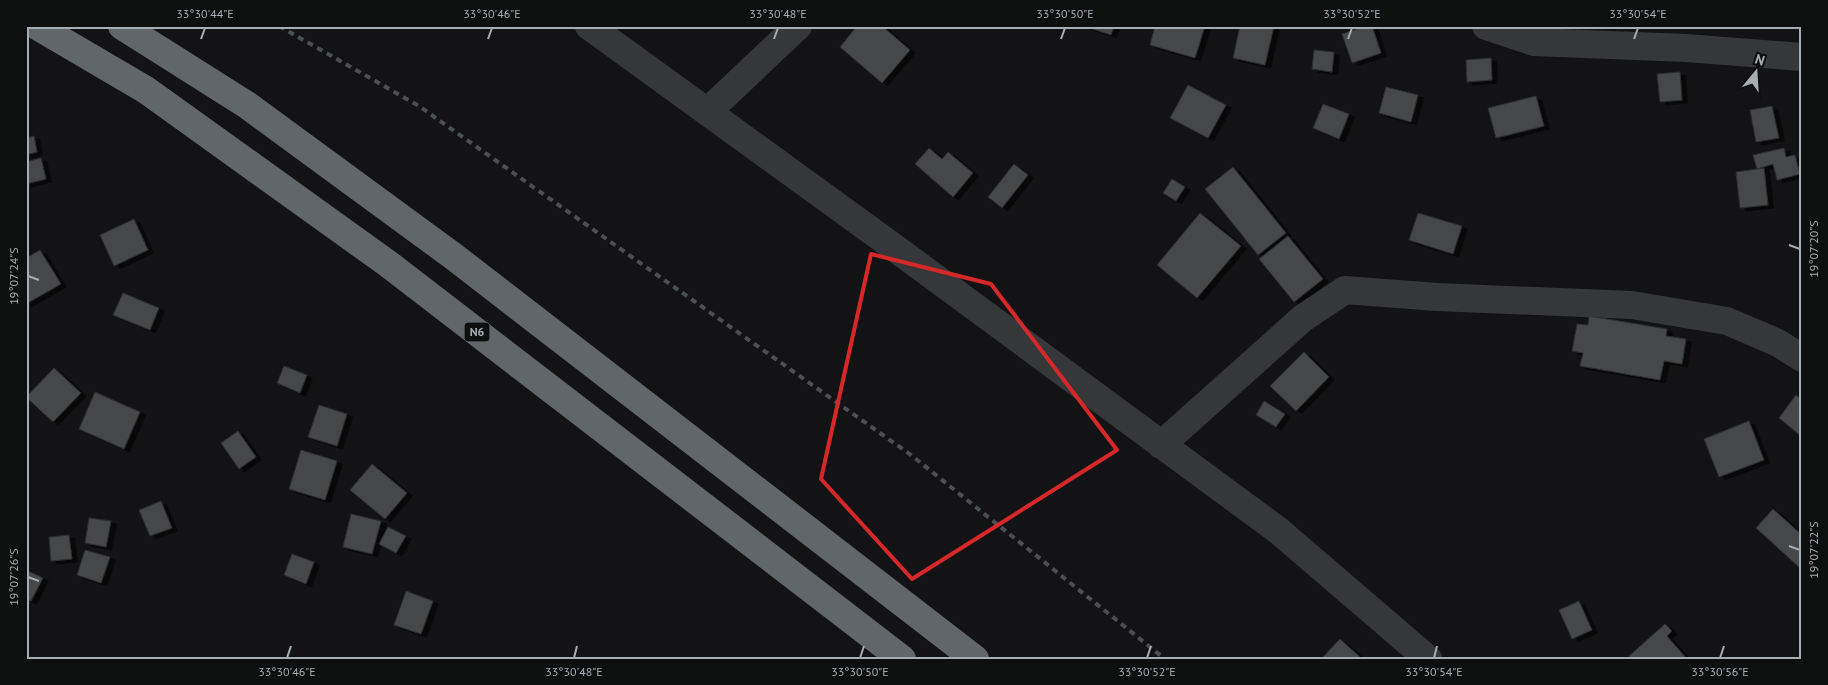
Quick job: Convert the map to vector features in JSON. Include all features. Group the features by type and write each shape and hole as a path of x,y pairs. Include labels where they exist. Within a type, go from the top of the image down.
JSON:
{"highway":[{"name":"N6","path":"36,26 146,90 387,263 902,659"},
{"path":"122,26 247,105 453,256 975,659"}],"street":[{"path":"589,26 876,234 1278,531 1428,659"},
{"path":"707,112 798,26"},
{"path":"1486,26 1534,42 1686,48 1802,57"},
{"path":"1161,445 1303,318 1345,290 1437,297 1632,305 1727,321 1778,343 1802,358"}],"highlighted area":[{"path":"871,254 991,284 1117,450 912,579 821,479"}],"building":[{"path":"857,26 882,26 910,50 882,83 840,47"},
{"path":"1084,26 1114,26 1111,35"},
{"path":"1155,26 1205,26 1195,58 1150,45"},
{"path":"1240,26 1274,26 1265,65 1233,58"},
{"path":"1365,26 1372,26 1381,53 1352,63 1342,34"},
{"path":"1314,50 1334,52 1332,72 1312,69"},
{"path":"1491,58 1492,80 1467,82 1466,60"},
{"path":"1680,72 1682,100 1660,102 1657,74"},
{"path":"1188,85 1226,105 1208,138 1170,118"},
{"path":"1386,87 1418,95 1411,122 1379,113"},
{"path":"1536,96 1544,126 1496,138 1488,108"},
{"path":"1323,104 1349,114 1339,139 1313,128"},
{"path":"1772,106 1779,138 1756,142 1750,110"},
{"path":"34,136 37,152 26,155 26,138"},
{"path":"929,148 942,159 948,152 973,173 953,197 915,164"},
{"path":"1784,148 1786,157 1795,155 1800,174 1777,180 1773,164 1757,169 1753,155"},
{"path":"41,158 46,179 26,184 26,162"},
{"path":"1014,164 1028,175 1002,208 988,197"},
{"path":"1233,167 1286,233 1258,255 1205,189"},
{"path":"1764,168 1768,205 1740,208 1736,172"},
{"path":"1172,179 1185,187 1176,201 1163,193"},
{"path":"1200,213 1241,246 1197,298 1157,265"},
{"path":"1418,213 1462,226 1453,254 1409,240"},
{"path":"134,219 148,250 114,266 100,235"},
{"path":"1288,236 1323,279 1294,302 1259,259"},
{"path":"40,250 61,284 26,304 26,258"},
{"path":"123,293 159,308 150,330 113,315"},
{"path":"1589,316 1667,329 1666,336 1686,339 1682,364 1664,361 1660,380 1580,366 1583,353 1572,351 1577,324 1588,325"},
{"path":"1304,352 1329,377 1296,411 1270,386"},
{"path":"284,366 307,375 300,393 277,383"},
{"path":"54,368 81,393 53,422 26,397"},
{"path":"95,392 140,412 124,449 79,429"},
{"path":"1796,395 1802,400 1801,436 1779,418"},
{"path":"1264,401 1285,414 1276,427 1256,415"},
{"path":"319,405 347,414 337,446 308,437"},
{"path":"1749,421 1764,460 1719,477 1704,439"},
{"path":"238,431 256,457 239,469 221,443"},
{"path":"301,450 337,461 325,500 289,489"},
{"path":"372,464 407,493 385,519 350,490"},
{"path":"161,501 172,528 150,536 139,510"},
{"path":"1773,509 1802,535 1801,569 1756,528"},
{"path":"351,514 381,521 372,554 343,547"},
{"path":"89,518 111,521 106,547 85,543"},
{"path":"388,527 406,536 396,553 379,544"},
{"path":"69,535 72,559 51,561 49,537"},
{"path":"85,550 110,557 101,583 77,575"},
{"path":"292,554 314,562 306,584 284,575"},
{"path":"26,570 43,578 31,601 26,599"},
{"path":"406,591 433,601 421,634 394,625"},
{"path":"1579,601 1592,630 1572,639 1559,610"},
{"path":"1665,624 1672,631 1667,636 1687,659 1631,659 1629,656"},
{"path":"1340,639 1360,657 1359,659 1321,659"}],"railway":[{"path":"279,26 419,106 911,455 1165,659"}]}
